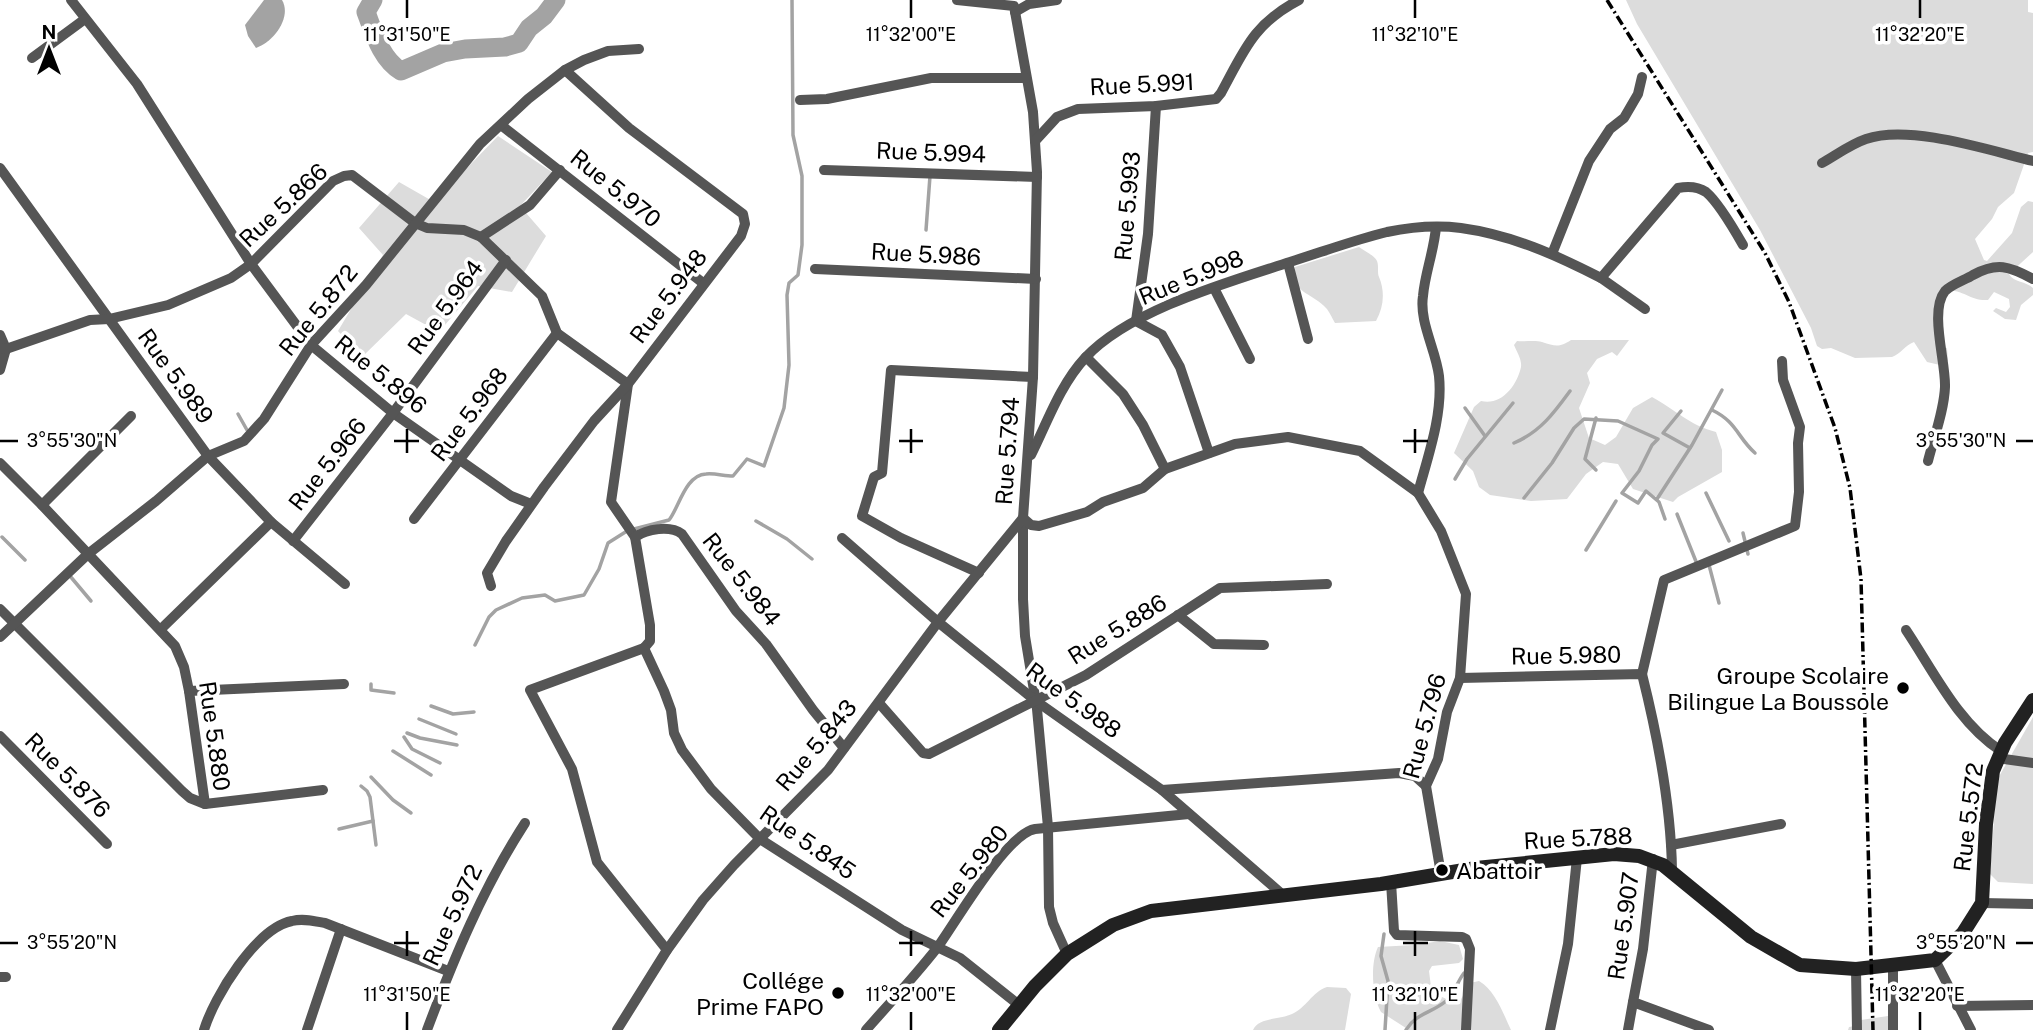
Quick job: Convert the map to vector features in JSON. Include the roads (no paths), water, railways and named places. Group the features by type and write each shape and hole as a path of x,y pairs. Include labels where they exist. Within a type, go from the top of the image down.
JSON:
{"street":[{"name":"Rue 5.896","path":"71,0 137,84 251,264 311,345 393,414 516,499 531,504"},
{"path":"957,0 1014,6 1057,0"},
{"name":"Rue 5.991","path":"1035,141 1057,117 1078,109 1156,106 1216,99 1249,41 1264,24 1293,1"},
{"name":"Rue 5.794","path":"1014,6 1033,112 1037,177 1033,377 1022,556 1025,636 1036,701 1048,827 1049,907 1067,954"},
{"path":"32,58 85,19"},
{"name":"Rue 5.872","path":"0,637 88,554 208,456 244,441 264,419 311,345 357,296 480,144 528,99 565,70 608,51 639,49"},
{"name":"Rue 5.948","path":"491,586 487,573 531,504 594,421 628,384 741,236 745,224 743,214 629,128 565,70"},
{"path":"1552,254 1589,161 1610,129 1624,118 1638,94 1642,77"},
{"path":"800,100 827,99 931,78 1027,78"},
{"name":"Rue 5.993","path":"1136,321 1148,234 1156,106"},
{"name":"Rue 5.970","path":"501,125 703,283"},
{"path":"1822,163 1864,139 1881,135 1920,135 2033,161"},
{"name":"Rue 5.989","path":"0,168 208,456 271,522 345,584"},
{"path":"481,237 530,205 560,170"},
{"name":"Rue 5.994","path":"824,170 1037,177"},
{"name":"Rue 5.866","path":"3,349 90,320 109,319 168,305 231,278 251,264 333,181 352,175 415,223 427,228 464,230 481,237 541,296 557,333"},
{"path":"1601,278 1678,188 1691,186 1706,192 1743,245"},
{"path":"1418,493 1433,437 1439,396 1439,376 1423,311 1423,296 1434,250 1436,227"},
{"name":"Rue 5.998","path":"1028,461 1071,375 1105,340 1136,321 1214,288 1387,232 1436,227 1462,229 1525,242 1601,278 1645,309"},
{"name":"Rue 5.964","path":"393,414 506,260"},
{"path":"1288,263 1308,339"},
{"path":"1928,461 1945,386 1938,306 1944,294 1950,288 1996,265 2018,271 2033,279"},
{"name":"Rue 5.986","path":"815,269 1036,279"},
{"path":"1214,288 1250,359"},
{"path":"1136,321 1162,335 1180,367 1209,453"},
{"path":"557,333 628,384 611,502 635,537 650,625 650,641 643,649 530,690 572,769 597,862 667,950"},
{"name":"Rue 5.968","path":"414,519 557,333"},
{"path":"0,335 3,349 0,370"},
{"path":"1086,357 1123,394 1143,425 1165,469"},
{"path":"1642,674 1664,580 1794,526 1799,492 1800,427 1783,380 1782,361"},
{"path":"979,573 901,538 862,516 874,477 882,473 891,370 1033,377"},
{"name":"Rue 5.966","path":"293,541 393,414"},
{"path":"42,505 131,416"},
{"name":"Rue 5.796","path":"1023,519 1031,525 1039,526 1087,512 1103,502 1143,488 1165,469 1236,444 1288,437 1360,451 1418,493 1441,531 1466,594 1460,678 1447,712 1438,759 1426,786 1441,874"},
{"name":"Rue 5.880","path":"0,463 161,629 180,654 189,691 205,804 182,792 0,609"},
{"name":"Rue 5.843","path":"617,1030 667,950 703,900 828,770 938,622 1023,519"},
{"path":"161,629 271,522"},
{"name":"Rue 5.984","path":"635,537 668,529 682,534 736,611 766,645 844,748"},
{"name":"Rue 5.988","path":"842,538 938,622 1036,701 1162,790 1283,895"},
{"name":"Rue 5.886","path":"879,702 925,754 1086,675 1220,588 1327,584"},
{"path":"1178,615 1214,645 1264,645"},
{"path":"1906,630 1977,734 1999,754 2033,763"},
{"name":"Rue 5.845","path":"643,649 664,691 671,710 674,733 682,750 711,789 760,839 902,930 960,958 1019,1005"},
{"name":"Rue 5.980","path":"1460,678 1642,674 1654,721 1672,870"},
{"path":"189,691 344,684"},
{"name":"Rue 5.572","path":"1981,905 1991,779 1999,754 2033,700"},
{"name":"Rue 5.876","path":"0,736 107,844"},
{"path":"1162,790 1399,773 1415,776 1426,786"},
{"path":"205,804 323,790"},
{"name":"Rue 5.980","path":"866,1030 937,948 1013,843 1029,830 1189,814"},
{"name":"Rue 5.972","path":"427,1030 448,971 505,855 525,823"},
{"path":"1671,845 1782,824"},
{"name":"Rue 5.788","path":"999,1030 1067,954 1112,925 1151,911 1441,874 1628,854 1653,859 1672,870 1751,937 1792,962 1856,969 1934,960"},
{"path":"1550,1030 1568,944 1577,858"},
{"name":"Rue 5.907","path":"1653,859 1643,949 1633,1002 1709,1030"},
{"path":"1391,882 1394,931 1397,935 1466,939 1469,949 1466,1030"},
{"path":"1971,1030 1934,960 1963,933 1981,905 2033,904"},
{"path":"204,1030 210,1009 245,957 269,934 289,921 305,919 325,923 448,971"},
{"path":"307,1030 341,929"},
{"path":"1893,965 1893,1030"},
{"path":"1856,969 1857,1030"},
{"path":"1628,1030 1633,1002"},
{"path":"1957,1006 2033,1005"}],"waterway":[{"path":"373,0 366,12 375,37 388,60 401,71 443,53 505,47 519,43 529,28 544,16 556,0"},
{"path":"634,529 669,520 683,493 699,476 733,476 747,459 764,466 784,408 789,365 787,295 789,283 798,275 802,245 802,176 793,135 792,0"},
{"path":"926,230 930,176"},
{"path":"1657,499 1692,445 1722,390"},
{"path":"1514,443 1539,428 1570,391"},
{"path":"1455,479 1467,459 1513,403"},
{"path":"1465,408 1485,436"},
{"path":"1712,410 1727,420 1755,453"},
{"path":"1681,411 1663,433 1690,448"},
{"path":"238,414 247,430"},
{"path":"1596,418 1585,459 1596,470"},
{"path":"1524,498 1552,463 1574,428 1584,419 1618,421 1658,439 1622,493 1638,503 1646,491 1659,502 1665,519"},
{"path":"1706,493 1729,541"},
{"path":"1586,550 1616,501"},
{"path":"1677,514 1697,564"},
{"path":"756,521 787,539 812,559"},
{"path":"475,645 489,617 496,610 522,598 545,595 555,601 584,595 599,569 608,543 627,531"},
{"path":"1743,533 1748,554"},
{"path":"2,537 25,560"},
{"path":"1709,565 1719,603"},
{"path":"70,576 91,601"},
{"path":"371,684 371,690 394,693"},
{"path":"431,706 453,714 474,712"},
{"path":"419,719 456,734"},
{"path":"407,733 457,745"},
{"path":"404,737 412,749 440,763"},
{"path":"393,751 431,775"},
{"path":"371,777 393,800 411,813"},
{"path":"361,786 370,797 376,845"},
{"path":"339,829 373,821"},
{"path":"1384,934 1381,956 1388,981 1385,1030"},
{"path":"1406,1030 1414,1020 1446,1001 1464,973"}],"railway":[{"path":"1607,0 1765,253 1789,302 1835,428 1850,488 1861,579 1873,1030"}],"place":[{"name":"Groupe Scolaire Bilingue La Boussole","path":"1903,688"},
{"name":"Abattoir","path":"1442,870"},
{"name":"Collége Prime FAPO","path":"838,993"}]}
